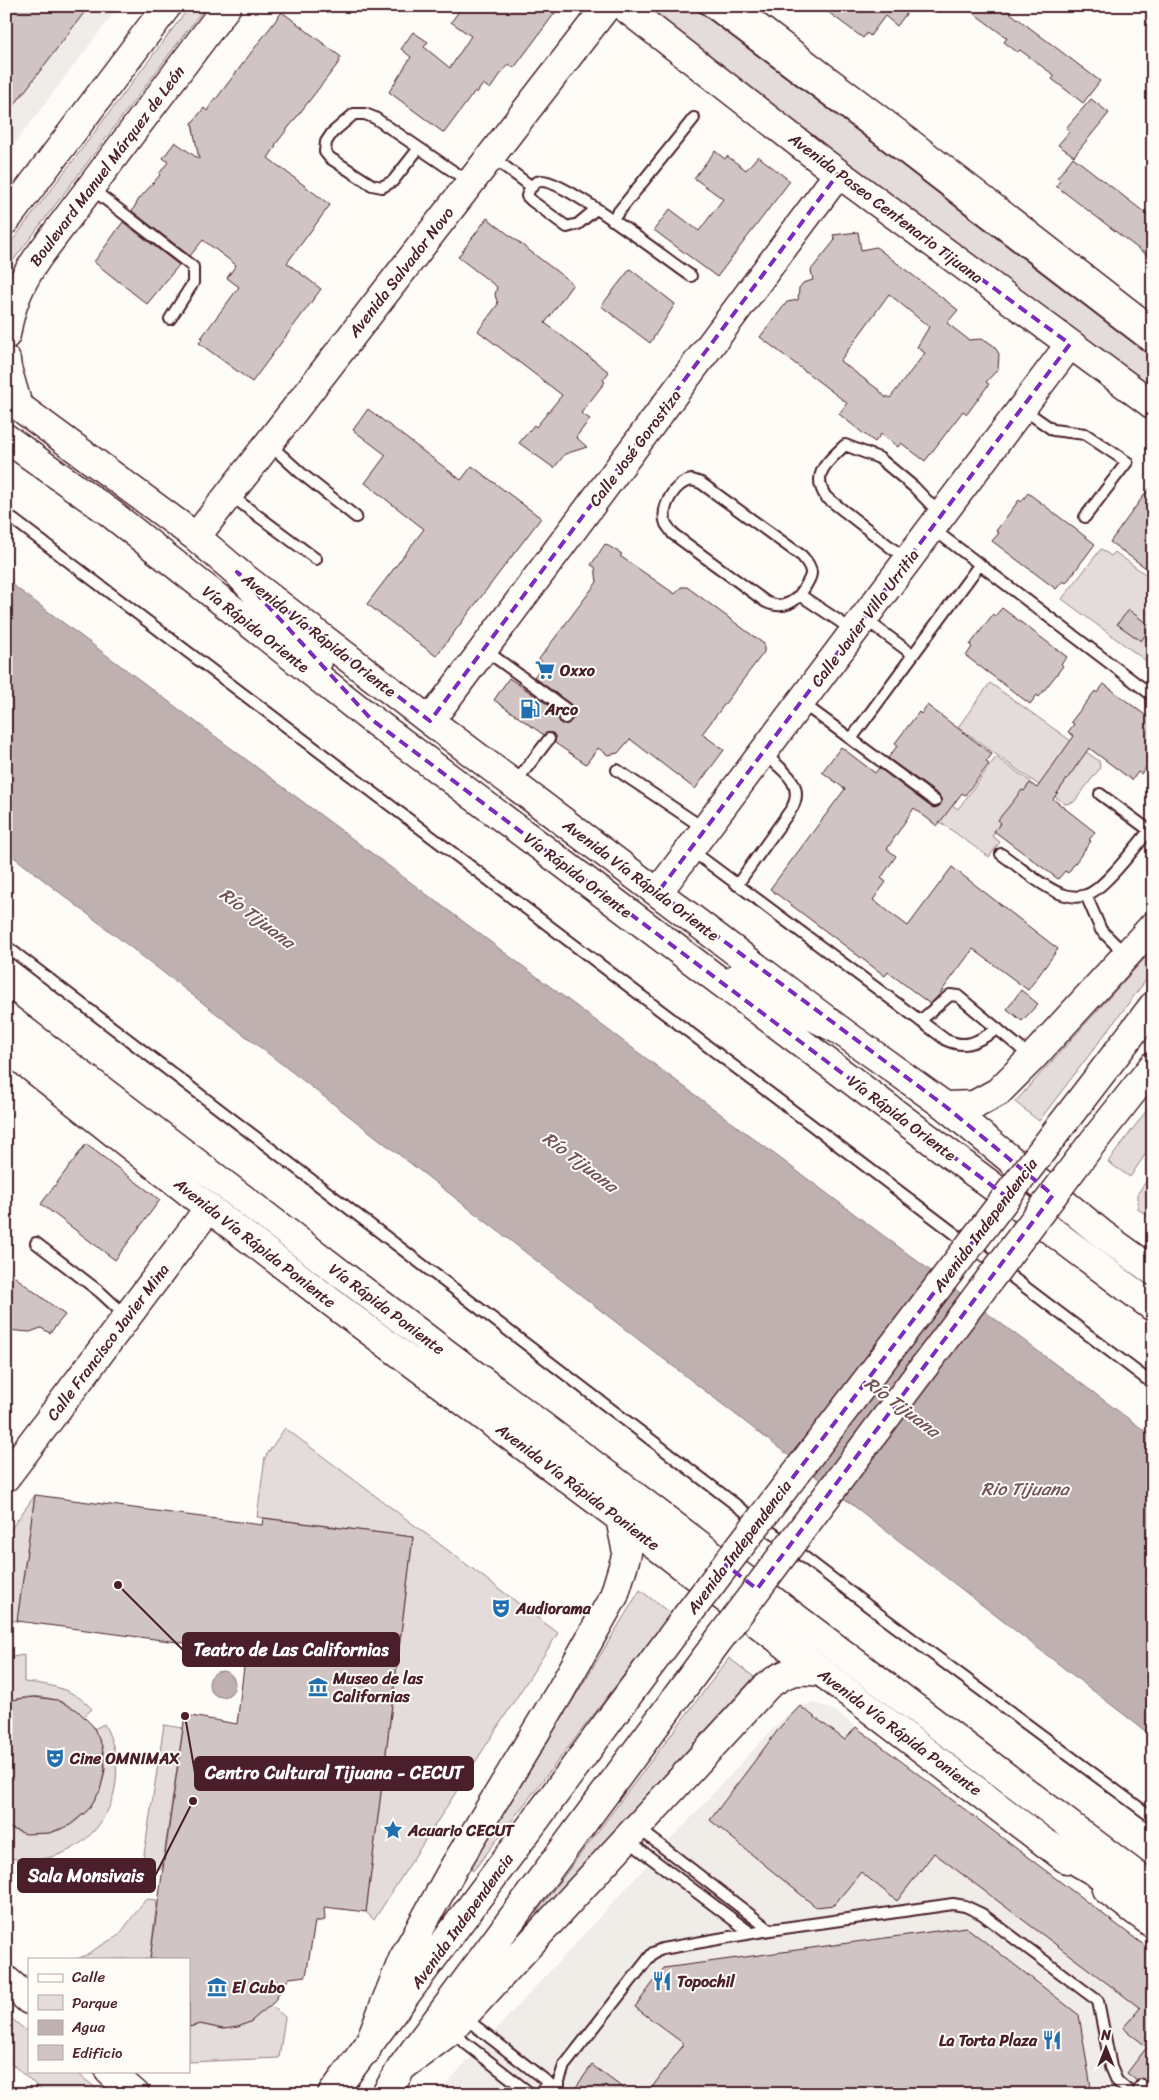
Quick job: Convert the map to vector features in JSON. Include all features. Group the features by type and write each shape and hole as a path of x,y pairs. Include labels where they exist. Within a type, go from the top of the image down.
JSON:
{"main road":[{"path":"6,220 167,6"},
{"name":"Boulevard Manuel Márquez de León","path":"6,334 10,309 23,278 227,6"},
{"name":"Avenida Salvador Novo","path":"196,538 606,6"},
{"name":"Avenida Paseo Centenario Tijuana","path":"623,6 838,174 1153,404"},
{"path":"729,6 898,134 1153,332"},
{"name":"Calle José Gorostiza","path":"430,721 485,650 838,174"},
{"name":"Calle Javier Villa Urritia","path":"658,892 1070,344"},
{"path":"6,360 12,401"},
{"name":"Avenida Vía Rápida Oriente","path":"12,401 196,538 237,572 430,721 841,1031 945,1106 1102,1234 1153,1271"},
{"name":"Vía Rápida Oriente","path":"6,438 109,512 371,719 1153,1307"},
{"path":"6,451 210,593"},
{"path":"237,572 371,719"},
{"path":"945,1106 979,1104 998,1092 1032,1058 1153,926"},
{"path":"674,947 841,1031"},
{"name":"Avenida Independencia","path":"332,2094 366,2051 686,1617 1153,1006"},
{"name":"Vía Rápida Poniente","path":"6,1017 357,1286 771,1599"},
{"name":"Avenida Vía Rápida Poniente","path":"6,1046 209,1208 1153,1924"},
{"path":"386,2094 402,2067 721,1637 1089,1147 1153,1066"},
{"name":"Calle Francisco Javier Mina","path":"6,1477 209,1208"},
{"path":"357,1286 496,1426"},
{"path":"366,2051 403,1959 454,1867 578,1660 614,1596 627,1553 620,1518"},
{"name":"Avenida Vía Rápida Poniente","path":"771,1599 1153,1888"},
{"path":"402,2067 456,2024 767,1686 782,1675 793,1671 821,1672"},
{"path":"1047,1844 1153,1905"},
{"path":"6,1980 28,1999"},
{"path":"110,2072 135,2094"}],"lane":[{"path":"640,6 863,182 1153,394"},
{"path":"702,6 862,126 1153,350"},
{"path":"419,148 393,181 382,187 372,185 330,158 325,152 326,142 332,133 354,114 365,114 375,118 470,182"},
{"path":"612,220 694,118"},
{"path":"490,156 532,187"},
{"path":"596,209 578,224 567,227 529,198 528,192 539,181 549,182 596,209 691,276"},
{"path":"91,188 193,267 193,283 170,319"},
{"path":"1022,408 1048,427 1059,432 1085,434 1127,462 1085,517"},
{"path":"268,443 302,474 356,517"},
{"path":"908,561 826,497 820,488 823,466 845,445 879,458 914,487 937,522 980,564 1153,696"},
{"path":"692,480 701,483 802,556 810,567 811,574 800,595 790,604 774,606 673,534 666,524 665,514 667,504 677,488 685,481 692,480"},
{"path":"229,494 316,559"},
{"path":"6,514 1153,1384"},
{"path":"851,739 980,564"},
{"path":"800,595 912,654"},
{"path":"485,650 566,709 568,714 566,718"},
{"path":"801,703 935,801"},
{"path":"515,784 549,739"},
{"path":"737,884 792,808 797,795 792,778 763,753"},
{"path":"616,770 698,839 737,884 946,1040 962,1046 970,1045 998,1029"},
{"path":"1001,854 1047,887 1061,894 1086,895 1099,888 1152,830 1100,794"},
{"path":"1086,895 1101,930 1126,956"},
{"path":"6,946 876,1612 1153,1818"},
{"path":"920,1021 950,995 954,994 963,999 1032,1058"},
{"path":"36,1243 100,1292 127,1317"},
{"path":"632,1833 770,1930"},
{"path":"632,1833 752,1933"},
{"path":"559,2092 561,2073 564,2066 653,1953 673,1946 770,1930 953,1904 975,1910 1098,2002 1111,2067 1117,2081 1132,2094"},
{"path":"456,2024 548,2082 559,2092"},
{"path":"456,2024 531,2094"},
{"path":"539,2094 548,2082"},
{"path":"1136,2094 1142,2085"}],"highlighted area":[{"path":"838,174 1070,344 658,892 945,1106 1053,1195 757,1589 726,1565 1007,1197 371,719 237,572 430,721"}],"shaded area":[{"path":"6,6 119,6 6,155"},
{"path":"815,1703 835,1711 1153,1952 1153,2094 437,2094 768,1734 789,1713 800,1706"}],"green space":[{"path":"190,6 206,6 6,270 6,249"},
{"path":"640,6 700,6 1153,350 1153,388 871,186"},
{"path":"1101,549 1111,556 1115,552 1153,580 1153,666 1062,599"},
{"path":"990,683 1099,761 1100,768 1074,802 1065,804 958,727"},
{"path":"996,757 1031,782 992,836 1000,842 989,857 933,817 945,800 958,809"},
{"path":"1153,949 1153,971 1039,1121 1015,1102"},
{"path":"1153,1102 1153,1143 1130,1177 1108,1162"},
{"path":"1153,1171 1153,1220 1138,1209 1138,1193"},
{"path":"285,1428 558,1633 374,1920 366,1912 413,1537 257,1517 265,1457"},
{"path":"35,1495 17,1621 6,1620 6,1536"},
{"path":"640,1590 671,1614 473,1871 470,1869"},
{"path":"24,1655 24,1682 52,1686 69,1692 92,1709 83,1717 76,1710 57,1700 36,1697 26,1697 6,1704 6,1658"},
{"path":"729,1658 754,1677 537,1915 536,1913"},
{"path":"104,1724 114,1751 116,1777 111,1802 100,1824 82,1842 61,1854 35,1860 6,1857 6,1827 21,1832 48,1833 69,1826 87,1811 94,1801 103,1780 105,1759 94,1729"},
{"path":"164,1725 183,1728 162,1869 142,1867"},
{"path":"146,1899 157,1900 150,1958 79,1958 91,1953 119,1935"},
{"path":"273,2007 285,2017 279,2058 190,2062 190,2027 200,2024 223,2029 250,2022 266,2008"},
{"path":"6,2014 28,2032 28,2072 76,2072 103,2094 46,2094 6,2059"}],"water":[{"name":"Rio Tijuana","path":"6,580 1153,1437 1153,1737 6,851"},
{"path":"222,1671 231,1675 235,1684 231,1693 222,1697 213,1693 209,1684 213,1675"}],"building":[{"path":"6,6 89,6 6,116"},
{"path":"463,6 560,6 514,68 508,64 490,89 483,84 477,93 475,91 444,133 389,92 411,57 401,49 413,32 428,42 424,47 450,68 471,36 451,22"},
{"path":"820,6 912,6 897,26 885,16 870,36 867,33 863,38"},
{"path":"964,6 1001,6 1100,81 1083,103 1052,79 1055,76 1020,50 1017,52 1004,42 1007,38"},
{"path":"282,12 341,57 340,61 275,145 268,158 330,205 287,263 321,289 252,382 199,343 239,287 227,278 236,265 203,240 190,256 132,211 139,199 160,175 168,162 163,158 175,142 199,159 192,123 204,108 207,111"},
{"path":"1091,99 1109,113 1074,156 1058,145 1070,131 1066,128"},
{"path":"715,151 725,159 727,156 746,170 758,156 790,181 717,277 654,230 670,209 699,231 723,199 694,178"},
{"path":"1073,157 1153,219 1153,260 1056,186 1060,181 1057,178"},
{"path":"487,218 573,284 545,323 609,372 603,380 605,382 581,413 590,419 576,437 587,447 565,454 554,468 519,443 534,425 536,427 562,395 478,331 498,304 495,295 497,287 458,257"},
{"path":"123,222 179,265 147,304 94,262"},
{"path":"858,232 861,250 876,247 958,310 947,323 969,340 981,339 987,341 994,346 999,354 998,369 986,382 989,384 967,414 963,411 925,461 901,443 898,447 881,434 875,442 864,434 839,414 847,403 760,337 787,302 798,300 799,288 803,283 813,280 811,270 835,240 833,235","holes":["889,294 929,327 917,347 925,353 890,398 887,396 886,398 879,390 840,361"]},
{"path":"630,269 675,304 650,343 601,306"},
{"path":"368,409 461,480 472,466 541,518 436,656 367,604 424,529 365,483 386,455 353,430"},
{"path":"1153,483 1153,573 1110,542"},
{"path":"1028,493 1095,544 1066,583 1063,581 1056,589 992,541 999,533 996,531 1019,500 1021,502"},
{"path":"605,544 622,554 620,556 675,594 681,587 687,587 764,644 764,652 702,734 724,750 695,789 630,739 618,753 608,755 598,748 586,764 555,743 553,733 544,735 494,700 509,678 560,713 558,718 561,724 568,724 574,718 574,712 570,704 534,677 544,664 539,659 597,582 595,567 591,565"},
{"path":"1002,608 1067,657 1061,664 1063,666 1039,697 1037,695 1030,704 966,656 972,647 970,645 993,614 995,616"},
{"path":"1129,610 1151,627 1141,641 1117,624"},
{"path":"1104,684 1153,721 1153,758 1141,774 1138,772 1132,780 1089,748 1053,799 1095,832 1089,840 1091,841 1068,873 1065,871 1058,879 994,831 1001,823 998,820 1022,790 1024,791 1030,783 1037,788 1074,736 1068,732 1074,724 1071,722 1095,691 1097,693"},
{"path":"927,705 992,754 986,762 989,764 965,795 962,793 937,826 914,808 887,849 896,856 881,878 886,882 873,900 908,926 952,867 1058,949 1028,990 973,949 930,1004 888,972 885,976 770,889 845,789 822,772 841,747 875,773 879,768 931,807 935,808 940,805 942,801 939,795 888,758 898,745 895,743 919,712 921,714"},
{"path":"1021,990 1038,1004 1022,1021 1007,1009"},
{"path":"86,1144 160,1200 115,1260 41,1204"},
{"path":"6,1270 65,1315 50,1333 41,1328 30,1332 6,1330"},
{"path":"35,1495 262,1525 263,1518 413,1537 366,1912 324,1907 325,1920 315,1922 306,1976 289,1978 273,2003 250,2022 238,2027 223,2029 200,2024 190,2027 190,1958 150,1958 185,1715 237,1724 246,1651 17,1621"},
{"name":"Cine OMNIMAX","path":"34,1697 57,1700 77,1710 93,1726 102,1746 105,1769 100,1791 88,1810 70,1825 49,1833 26,1834 6,1827 6,1704 12,1700"},
{"path":"800,1706 845,1740 856,1727 1153,1952 1153,2094 1147,2089 1149,2085 1146,2080 1142,2078 1137,2081 1127,2073 1147,2047 1123,2028 1140,2008 934,1853 897,1901 861,1872 834,1905 816,1907 710,1820 781,1726"},
{"path":"966,1927 1079,2015 1092,2094 647,2094 684,2044 635,2007 664,1968"},
{"path":"592,2065 631,2094 571,2094"}],"place":[{"name":"Oxxo","path":"545,670"},
{"name":"Arco","path":"530,709"},
{"name":"Teatro de Las Californias","path":"118,1585"},
{"name":"Audiorama","path":"501,1608"},
{"name":"Museo de las Californias","path":"318,1687"},
{"name":"Centro Cultural Tijuana - CECUT","path":"185,1716"},
{"name":"Cine OMNIMAX","path":"55,1758"},
{"name":"Sala Monsivais","path":"193,1801"},
{"name":"Acuario CECUT","path":"393,1830"},
{"name":"Topochil","path":"662,1981"},
{"name":"El Cubo","path":"217,1987"},
{"name":"La Torta Plaza","path":"1052,2040"}],"water label":[{"name":"Río Tijuana","path":"257,918"},
{"name":"Río Tijuana","path":"580,1162"},
{"name":"Río Tijuana","path":"902,1407"}]}
